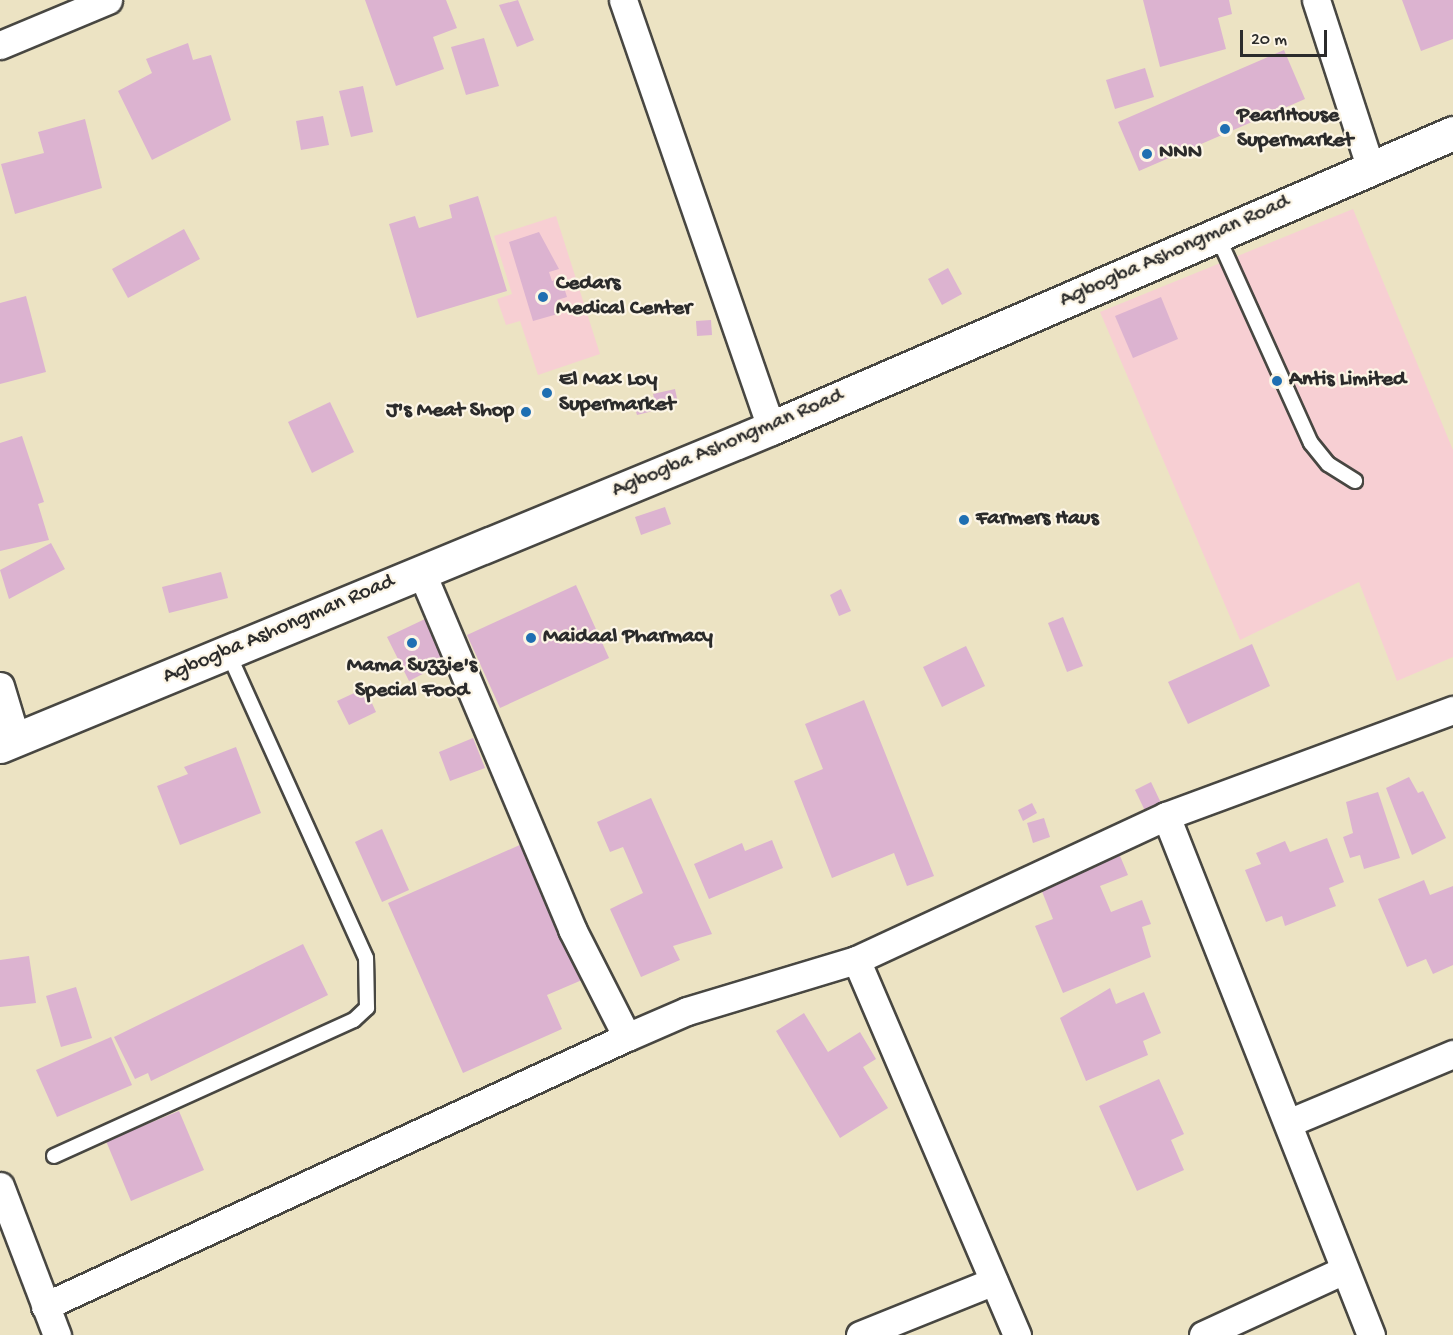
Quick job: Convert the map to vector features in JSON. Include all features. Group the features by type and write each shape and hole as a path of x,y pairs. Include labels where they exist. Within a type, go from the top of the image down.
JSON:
{"street":[{"path":"0,45 108,0"},
{"path":"623,0 771,428"},
{"path":"1316,0 1370,166"},
{"name":"Agbogba Ashongman Road","path":"8,743 771,428 1370,166 1453,134"},
{"path":"421,571 572,929 627,1037"},
{"path":"0,686 8,743"},
{"path":"45,1306 687,1011 856,960 1166,816 1453,710"},
{"path":"1166,816 1288,1123 1342,1271 1371,1335"},
{"path":"856,960 1017,1335"},
{"path":"1288,1123 1453,1054"},
{"path":"0,1186 57,1335"},
{"path":"1203,1335 1342,1271"},
{"path":"860,1335 994,1281"}],"lane":[{"path":"1216,233 1311,443 1328,464 1355,481"},
{"path":"54,1156 354,1020 367,1008 366,957 228,652"}],"shaded area":[{"name":"Antis Limited","path":"1353,209 1453,450 1453,657 1397,681 1359,582 1240,640 1100,312"},
{"name":"Cedars Medical Center","path":"556,216 600,354 538,375 520,321 506,325 497,299 512,294 494,236"}],"building":[{"path":"365,0 446,0 457,28 433,37 444,69 396,86"},
{"path":"518,0 534,40 517,47 499,5"},
{"path":"1143,0 1229,0 1232,14 1218,18 1226,49 1160,67"},
{"path":"1402,0 1453,0 1453,39 1421,51"},
{"path":"484,38 499,86 466,95 451,47"},
{"path":"188,43 193,60 211,55 231,120 152,160 118,91 152,73 146,59"},
{"path":"1284,50 1305,99 1139,171 1118,122"},
{"path":"1145,68 1154,97 1115,109 1106,80"},
{"path":"363,86 373,132 351,137 339,91"},
{"path":"323,116 329,145 301,150 296,121"},
{"path":"85,119 102,188 15,214 1,164 44,153 38,132"},
{"path":"478,196 507,291 417,318 389,224 415,216 419,228 452,218 449,205"},
{"path":"184,229 200,259 128,298 112,269"},
{"path":"539,232 559,269 549,272 552,281 561,278 567,297 557,300 561,313 533,321 509,242"},
{"path":"948,268 962,294 942,305 928,279"},
{"path":"26,296 46,372 0,384 0,303"},
{"path":"1161,297 1178,339 1133,358 1115,316"},
{"path":"711,320 712,335 697,336 696,321"},
{"path":"675,389 678,403 657,408 653,394"},
{"path":"650,401 653,411 637,415 634,405"},
{"path":"330,402 354,452 312,473 288,422"},
{"path":"22,436 44,502 38,504 49,540 0,551 0,443"},
{"path":"665,507 671,524 641,535 635,517"},
{"path":"51,543 65,569 9,599 0,570"},
{"path":"221,572 228,598 169,613 162,587"},
{"path":"576,585 609,658 500,708 467,635"},
{"path":"841,589 851,611 839,616 830,595"},
{"path":"1063,617 1083,666 1067,672 1048,623"},
{"path":"425,619 446,662 409,681 387,637"},
{"path":"1252,644 1270,686 1188,724 1168,682"},
{"path":"966,646 985,686 942,707 923,667"},
{"path":"365,688 376,712 349,725 337,701"},
{"path":"864,700 934,876 907,886 894,853 832,878 794,781 823,769 805,724"},
{"path":"473,738 485,768 450,781 439,752"},
{"path":"236,747 261,813 180,845 157,786 188,774 184,767"},
{"path":"1409,777 1418,793 1423,791 1446,838 1412,855 1386,788"},
{"path":"1151,782 1162,805 1148,817 1135,790"},
{"path":"1378,792 1400,858 1364,869 1360,855 1350,858 1343,837 1353,833 1346,802"},
{"path":"651,798 712,934 673,946 680,960 641,977 610,909 643,893 623,847 610,852 597,822"},
{"path":"1032,803 1037,813 1023,821 1018,810"},
{"path":"1044,818 1050,837 1033,843 1027,823"},
{"path":"382,829 409,890 382,902 355,842"},
{"path":"1327,838 1344,882 1329,888 1336,906 1285,926 1282,916 1266,922 1245,870 1261,864 1256,853 1285,841 1290,852"},
{"path":"772,840 783,868 709,899 694,864 742,843 745,851"},
{"path":"522,844 582,980 547,995 562,1029 463,1073 388,903"},
{"path":"1118,851 1128,875 1100,886 1111,912 1142,900 1151,924 1142,927 1151,957 1063,993 1035,926 1053,919 1039,884"},
{"path":"1424,880 1430,895 1453,886 1453,965 1433,974 1426,959 1407,967 1378,899"},
{"path":"303,944 328,995 151,1081 148,1073 135,1079 114,1037"},
{"path":"29,956 36,1003 0,1007 0,960"},
{"path":"76,987 92,1038 61,1047 46,996"},
{"path":"1110,988 1116,1004 1144,992 1161,1033 1143,1041 1148,1055 1086,1081 1060,1018"},
{"path":"804,1013 828,1052 860,1032 876,1059 863,1067 888,1108 840,1138 776,1031"},
{"path":"111,1037 132,1085 57,1117 36,1070"},
{"path":"1159,1079 1184,1134 1171,1140 1184,1170 1137,1191 1099,1106"},
{"path":"179,1111 204,1170 131,1201 106,1141"}],"place":[{"name":"PearlHouse Supermarket","path":"1225,129"},
{"name":"NNN","path":"1147,154"},
{"name":"Cedars Medical Center","path":"543,297"},
{"name":"Antis Limited","path":"1277,381"},
{"name":"El Max Loy Supermarket","path":"547,393"},
{"name":"J's Meat Shop","path":"526,412"},
{"name":"Farmers Haus","path":"964,520"},
{"name":"Maidaal Pharmacy","path":"531,638"},
{"name":"Mama Suzzie's Special Food","path":"412,643"}]}
